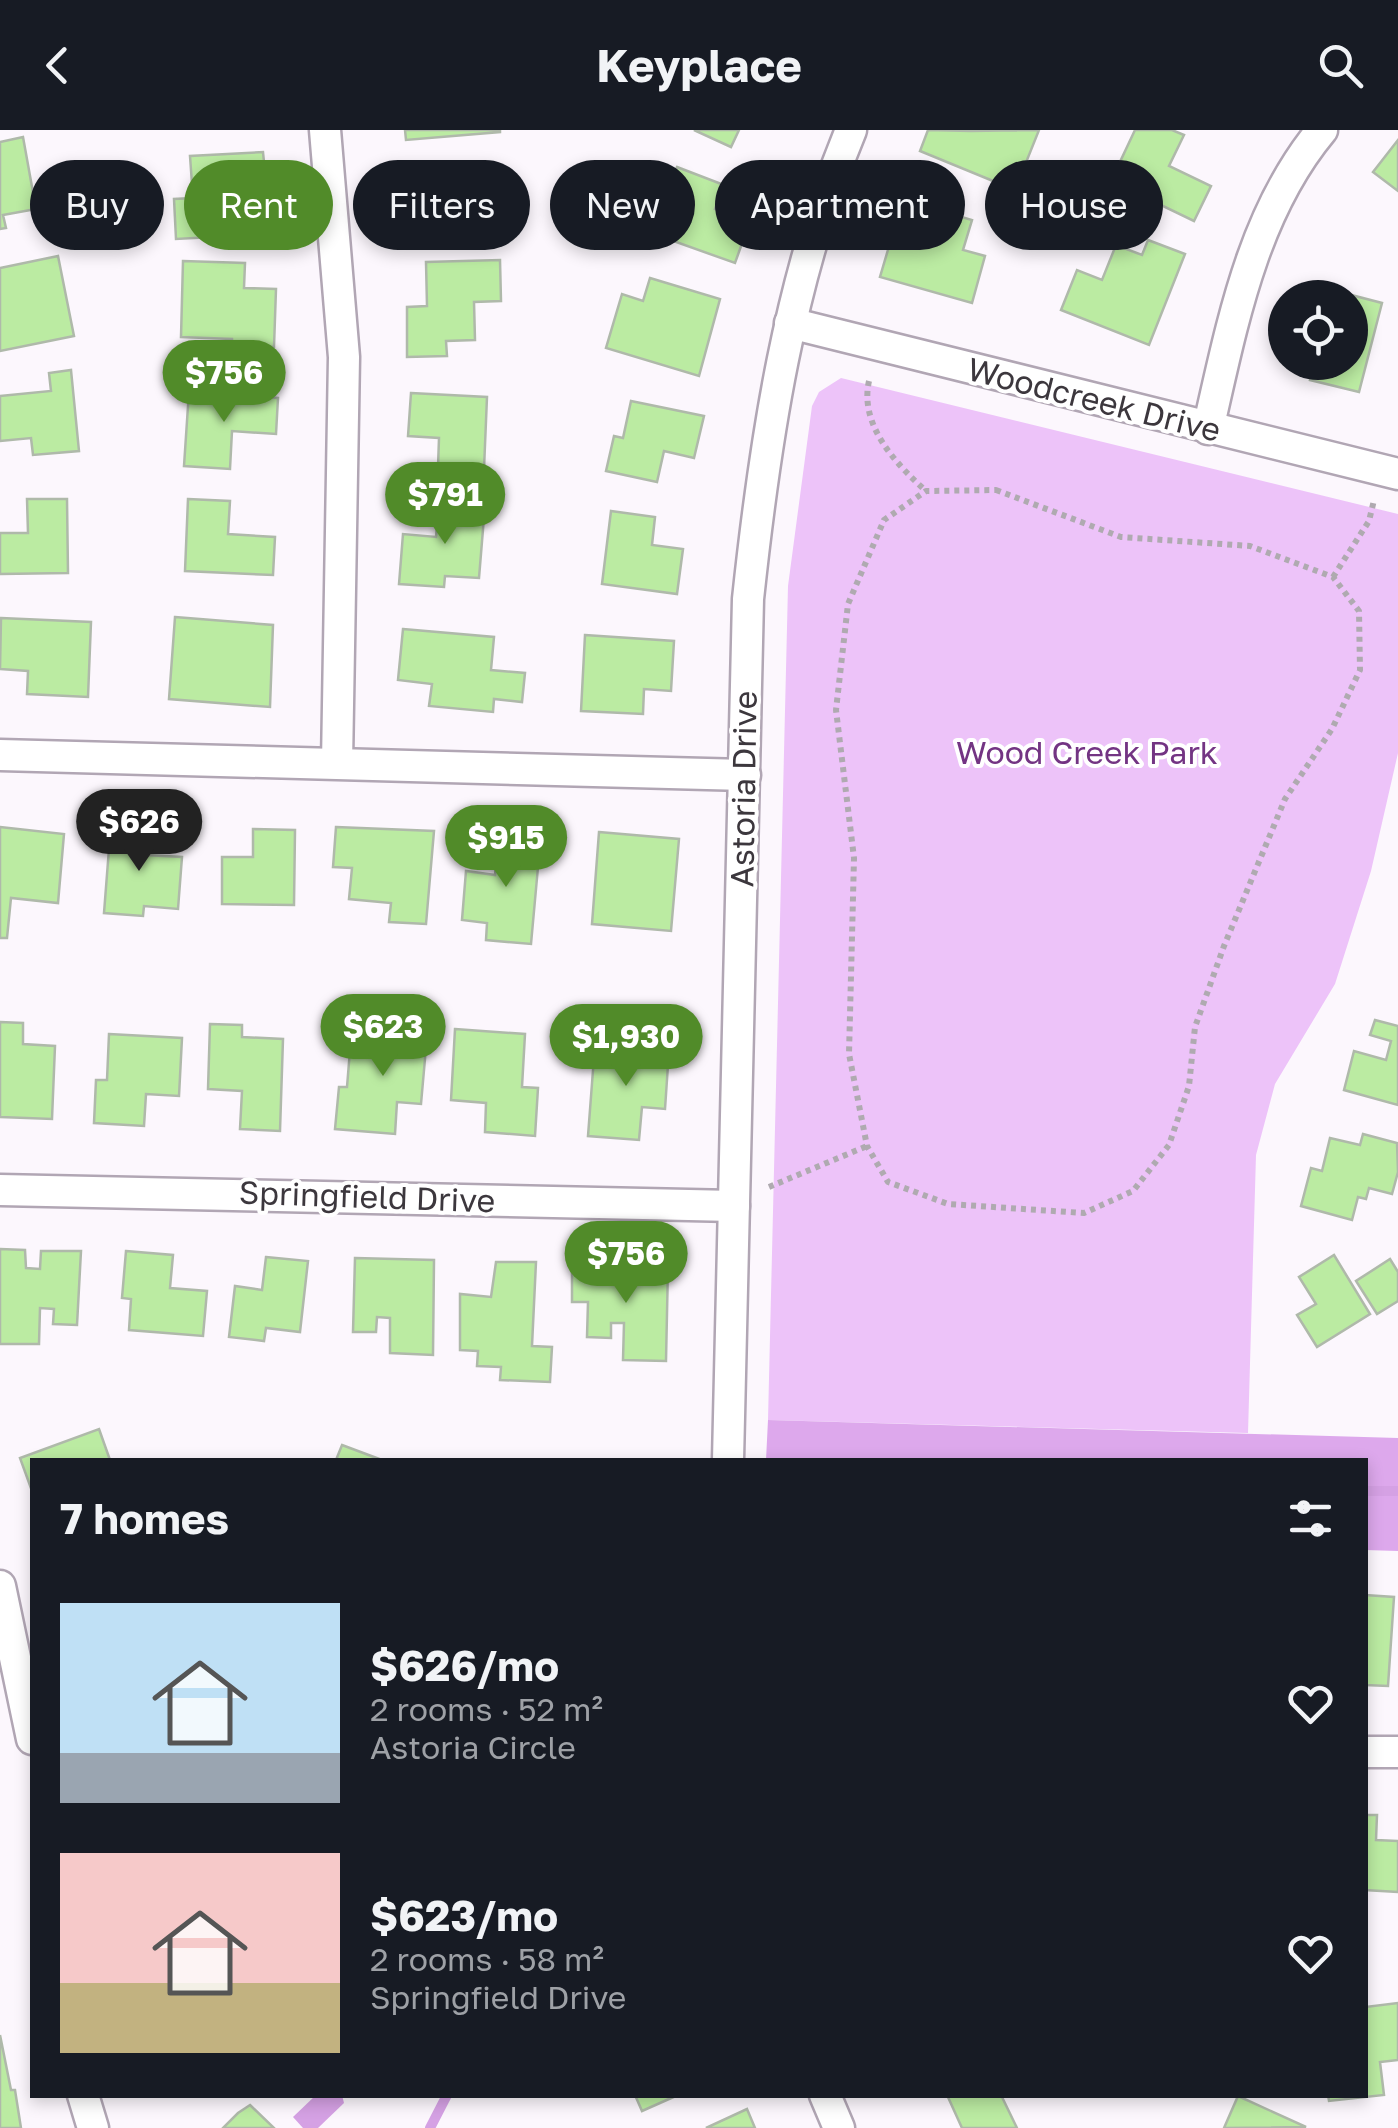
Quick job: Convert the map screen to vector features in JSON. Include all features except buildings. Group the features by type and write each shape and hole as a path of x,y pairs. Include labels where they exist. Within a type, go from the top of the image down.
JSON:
{"street":[{"path":"325,130 344,357 337,763"},
{"name":"Astoria Drive","path":"728,1458 748,599 762,462 790,323 832,174 851,130"},
{"path":"1208,428 1234,318 1266,219 1322,130"},
{"name":"Woodcreek Drive","path":"790,323 1389,472"},
{"path":"0,755 745,775"},
{"name":"Springfield Drive","path":"0,1190 734,1206"},
{"path":"0,1586 30,1729"},
{"path":"1368,1752 1398,1752"},
{"path":"84,2098 93,2128"},
{"path":"826,2098 840,2128"}],"path":[{"path":"869,380 875,431 897,466 926,491"},
{"path":"1333,577 1369,521 1389,472"},
{"path":"996,490 1121,537 1250,546 1333,577 1360,611 1360,670 1332,728 1284,799 1195,1027 1189,1086 1169,1145 1132,1191 1084,1213 948,1204 888,1182 867,1146 849,1054 854,858 836,710 848,604 884,520 926,491 996,490"},
{"path":"769,1187 867,1146"}],"green space":[{"name":"Wood Creek Park","path":"841,378 1398,514 1398,753 1371,871 1335,984 1275,1084 1256,1155 1248,1433 768,1420 788,586 812,406 819,392"}],"shaded area":[{"path":"768,1420 1398,1438 1398,1551 1368,1550 1368,1458 766,1458"},
{"path":"313,2098 343,2098 344,2103 318,2128 303,2128 293,2117"}],"waterway":[{"path":"1368,1491 1398,1491"},
{"path":"430,2128 445,2098"}]}
